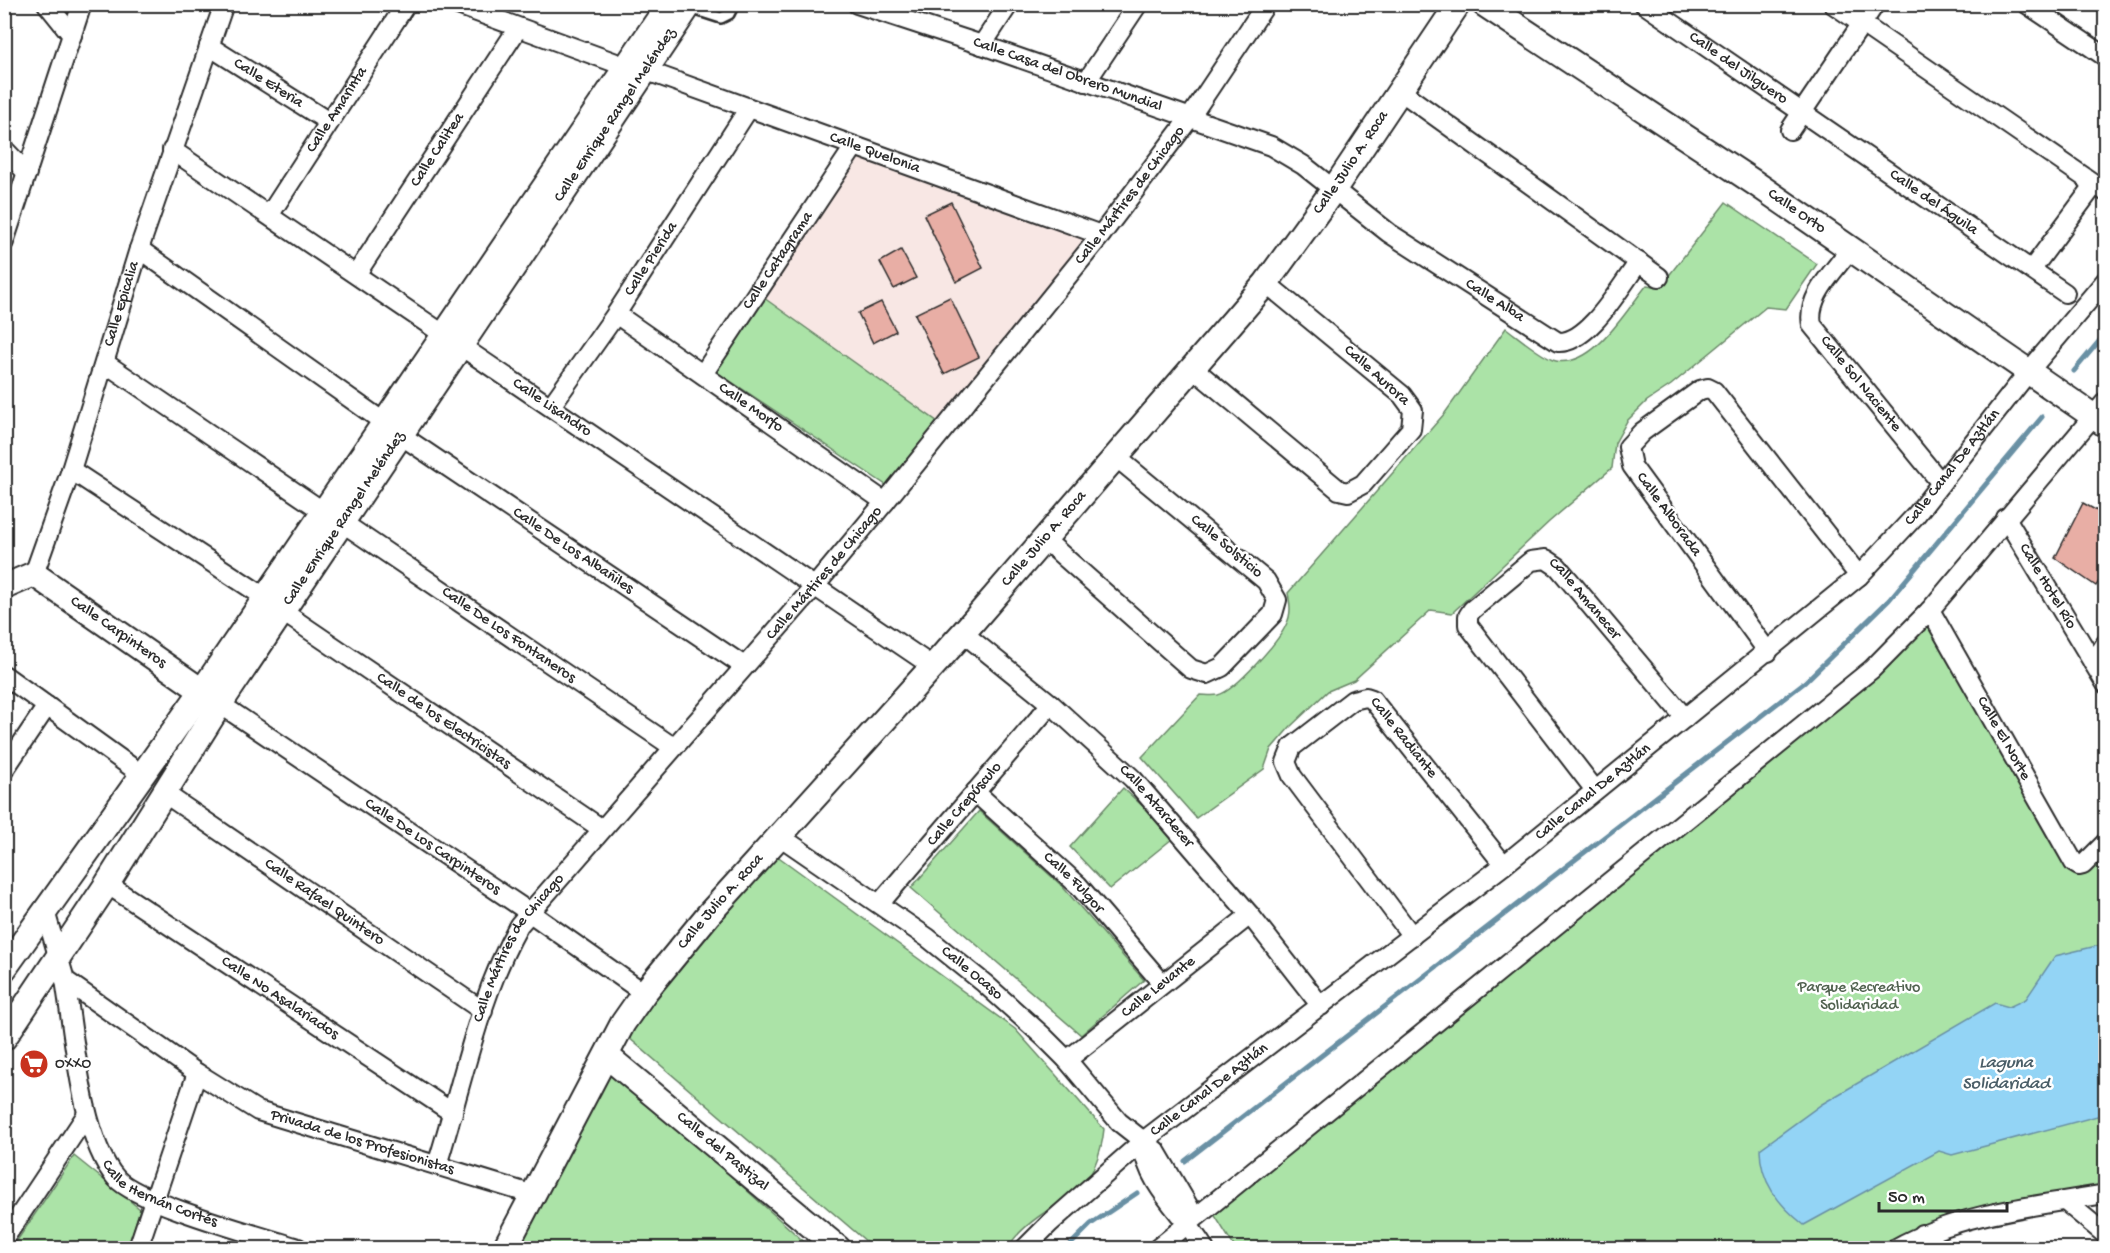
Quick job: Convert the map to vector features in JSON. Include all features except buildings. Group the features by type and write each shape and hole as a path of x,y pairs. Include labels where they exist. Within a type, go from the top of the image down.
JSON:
{"street":[{"path":"47,4 72,35"},
{"path":"4,242 82,4"},
{"name":"Calle Epicalia","path":"34,574 71,470 172,150 224,4"},
{"name":"Calle Amarinta","path":"270,214 406,4"},
{"name":"Calle Quelonia","path":"455,4 1101,235"},
{"name":"Calle Casa del Obrero Mundial","path":"857,4 883,8 1189,119 1271,146 1303,165 1334,189"},
{"path":"982,45 1009,4"},
{"path":"1086,81 1138,4"},
{"name":"Calle Mártires de Chicago","path":"437,1165 483,1011 509,942 530,912 815,586 885,502 1101,235 1189,119 1266,4"},
{"name":"Calle Julio A. Roca","path":"505,1248 623,1023 644,993 778,835 963,633 1194,369 1266,283 1334,189 1458,4"},
{"name":"Calle Orto","path":"1484,4 2029,371 2101,414"},
{"name":"Calle del Jilguero","path":"1644,4 1802,112"},
{"path":"1833,4 2100,188 2032,269"},
{"path":"1790,130 1875,4"},
{"path":"2027,4 2106,57"},
{"name":"Calle Enrique Rangel Meléndez","path":"4,969 141,774 211,697 682,5"},
{"name":"Calle Calitea","path":"357,273 518,28"},
{"name":"Calle Eteria","path":"209,46 329,122"},
{"path":"1399,90 1659,277"},
{"name":"Calle Pierida","path":"552,406 616,314 749,108"},
{"name":"Calle del Águila","path":"1802,112 2065,292"},
{"name":"Calle Catagrama","path":"703,374 854,147"},
{"path":"4,149 27,173"},
{"name":"Calle Lisandro","path":"172,150 357,273 932,666"},
{"name":"Calle Alba","path":"1334,189 1389,233 1558,342 1573,341 1587,330 1639,262"},
{"name":"Calle De Los Albañiles","path":"139,249 393,429 744,666"},
{"name":"Calle Sol Naciente","path":"1850,249 1815,298 1810,312 1812,325 1941,483"},
{"name":"Calle Canal De Aztlán","path":"1025,1248 1142,1142 1504,865 1859,576 1894,541 2029,371 2106,280"},
{"name":"Calle Aurora","path":"1194,369 1339,490 1348,492 1363,484 1411,429 1413,410 1402,395 1266,283"},
{"name":"Calle Morfo","path":"616,314 885,502"},
{"name":"Calle De Los Fontaneros","path":"105,363 673,747"},
{"name":"Calle Alborada","path":"1767,652 1632,466 1628,447 1642,432 1700,390 1714,391 1859,576"},
{"path":"1158,1248 1190,1225 1852,686 1930,610 2006,518 2101,414"},
{"name":"Calle Solsticio","path":"1044,539 1198,673 1207,674 1222,667 1273,614 1277,600 1266,581 1116,457"},
{"name":"Calle de los Electricistas","path":"71,470 274,605 602,829"},
{"name":"Calle Hotel Río","path":"2006,518 2106,684"},
{"name":"Calle Amanecer","path":"1595,790 1468,625 1468,616 1472,610 1531,561 1546,559 1558,567 1685,718"},
{"path":"4,587 34,574"},
{"name":"Calle Carpinteros","path":"34,574 211,697"},
{"name":"Calle El Norte","path":"1930,610 2071,858 2079,866 2106,842"},
{"name":"Calle Atardecer","path":"963,633 1050,704 1139,786 1250,915 1322,1006"},
{"path":"2093,663 2106,643"},
{"path":"4,675 141,774"},
{"name":"Calle Radiante","path":"1412,936 1292,776 1286,762 1292,747 1353,700 1366,696 1372,699 1504,865"},
{"name":"Calle Enrique Rangel Meléndez","path":"4,1038 107,884 164,793 211,697"},
{"name":"Calle De Los Carpinteros","path":"211,697 530,912 644,993"},
{"name":"Calle Crepúsculo","path":"880,903 1050,704"},
{"path":"4,770 47,706"},
{"name":"Calle Fulgor","path":"975,792 1078,885 1162,983"},
{"name":"Calle Rafael Quintero","path":"164,793 483,1011"},
{"name":"Calle Ocaso","path":"778,835 880,903 984,983 1067,1060 1119,1122 1142,1142"},
{"name":"Calle No Asalariados","path":"107,884 453,1113"},
{"path":"45,911 65,980"},
{"name":"Calle Levante","path":"1067,1060 1250,915"},
{"name":"Privada de los Profesionistas","path":"65,980 197,1073 270,1116 534,1195"},
{"name":"Calle Hernán Cortés","path":"65,980 87,1114 97,1145 116,1178 153,1200 298,1248"},
{"name":"Calle del Pastizal","path":"607,1056 838,1248"},
{"path":"138,1248 197,1073"},
{"path":"4,1239 87,1114"},
{"path":"1142,1142 1145,1162 1178,1215 1190,1225 1204,1248"},
{"path":"1896,1248 1922,1234 1967,1220 2106,1194"},
{"path":"2065,1201 2106,1235"},
{"path":"1922,1234 1939,1248"}],"lane":[{"path":"682,5 722,18 729,14 734,4"}],"shaded area":[{"path":"859,154 1091,236 938,422 764,298"}],"green space":[{"path":"1726,202 1817,264 1786,309 1766,307 1671,385 1647,401 1627,421 1615,443 1612,468 1549,522 1452,613 1431,610 1354,680 1328,691 1290,727 1271,749 1264,769 1196,818 1142,757 1200,695 1218,695 1226,691 1235,685 1266,653 1288,621 1290,609 1288,593 1445,413 1506,328 1538,352 1556,361 1570,361 1583,356 1608,335 1647,285 1660,287"},
{"path":"764,298 938,422 886,485 714,370"},
{"name":"Parque Recreativo Solidaridad","path":"1930,610 2083,864 2105,840 2105,1194 2015,1209 1896,1248 1235,1248 1212,1211"},
{"path":"1123,788 1149,812 1172,839 1110,889 1070,847"},
{"path":"979,811 1061,885 1144,980 1081,1035 911,888"},
{"path":"776,855 1015,1029 1104,1129 1098,1158 1083,1187 1070,1200 1040,1215 1017,1236 1008,1248 874,1248 628,1037 652,993"},
{"path":"611,1068 811,1248 517,1248"},
{"path":"74,1156 140,1209 128,1248 12,1248"}],"water":[{"name":"Laguna Solidaridad","path":"2105,944 2105,1114 1952,1155 1939,1151 1804,1225 1779,1201 1763,1172 1760,1149 1822,1104 1995,1003 2009,1007 2026,999 2055,956"}],"waterway":[{"path":"2074,371 2106,333"},
{"path":"1185,1161 1805,682 1889,600 2042,417"},
{"path":"1067,1248 1091,1224 1137,1193"}],"place":[{"name":"OXXO","path":"34,1064"}]}
